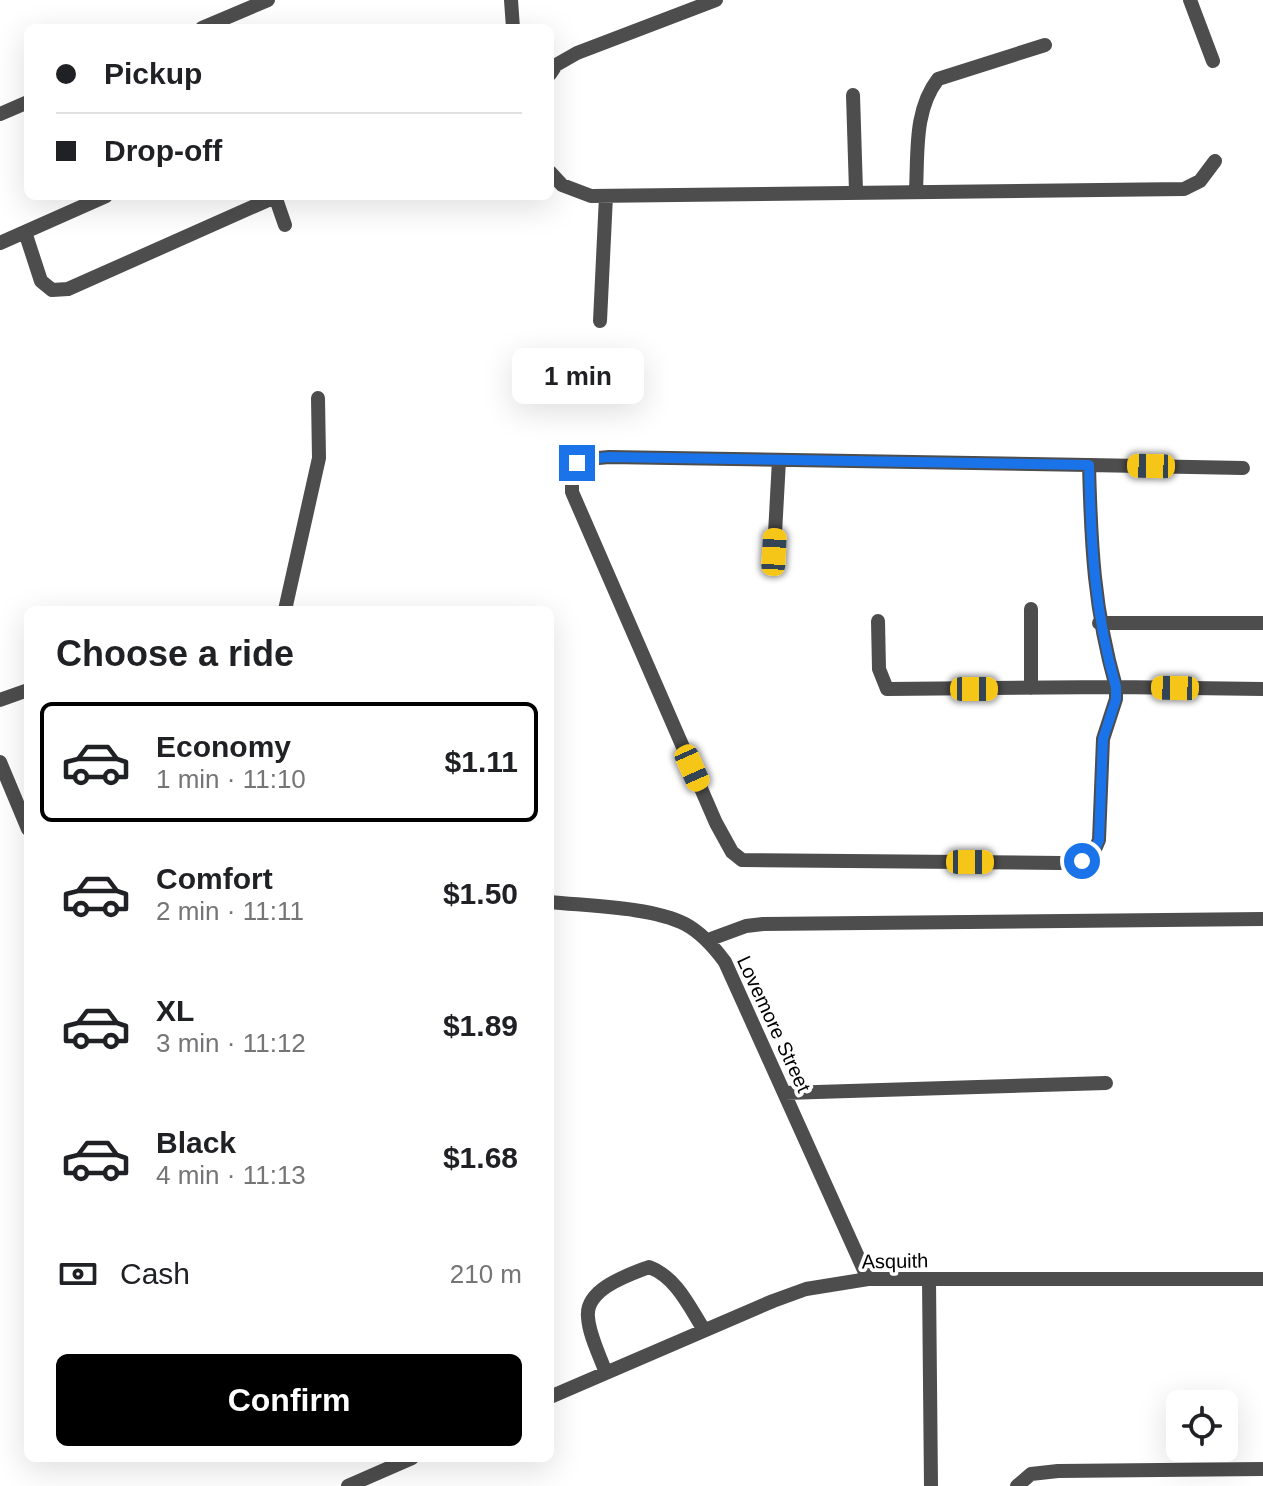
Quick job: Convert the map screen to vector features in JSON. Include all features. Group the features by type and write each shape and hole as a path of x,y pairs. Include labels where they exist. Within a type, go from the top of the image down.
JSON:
{"street":[{"path":"211,24 268,0"},
{"path":"511,0 513,24"},
{"path":"554,68 577,53 716,0"},
{"path":"1190,0 1213,61"},
{"path":"916,190 921,108 928,91 938,79 1045,45"},
{"path":"853,95 856,191"},
{"path":"0,114 24,104"},
{"path":"554,178 574,191 591,196 1184,189 1200,181 1215,161"},
{"path":"600,321 606,196"},
{"path":"0,243 97,200"},
{"path":"25,232 41,281 52,290 68,289 268,200"},
{"path":"276,200 285,225"},
{"path":"286,606 319,458 318,398"},
{"path":"1089,465 1092,554 1099,623 1116,687 1116,699 1103,739 1099,840 1092,856 1082,861 1045,863 742,860 727,842 697,780 572,492 572,473 577,463 609,457 1089,465 1243,468"},
{"path":"774,552 779,460"},
{"path":"1031,609 1031,688"},
{"path":"878,621 879,669 887,689 1263,689"},
{"path":"1099,623 1263,623"},
{"path":"0,700 24,691"},
{"path":"0,762 24,819"},
{"name":"Lovemore Street","path":"554,902 650,913 684,923 708,940 725,962 868,1279"},
{"path":"708,940 746,926 763,924 1263,919"},
{"path":"785,1093 1106,1083"},
{"path":"606,1373 587,1320 588,1309 596,1296 618,1278 649,1267 664,1272 704,1330"},
{"name":"Asquith","path":"554,1395 806,1289 868,1279 1263,1279"},
{"path":"929,1280 931,1486"},
{"path":"348,1486 403,1462"},
{"path":"1017,1486 1031,1474 1058,1471 1263,1469"}],"route":[{"path":"577,463 609,457 1089,465 1096,604 1116,687 1116,699 1103,739 1099,840 1092,856 1082,861"}]}
